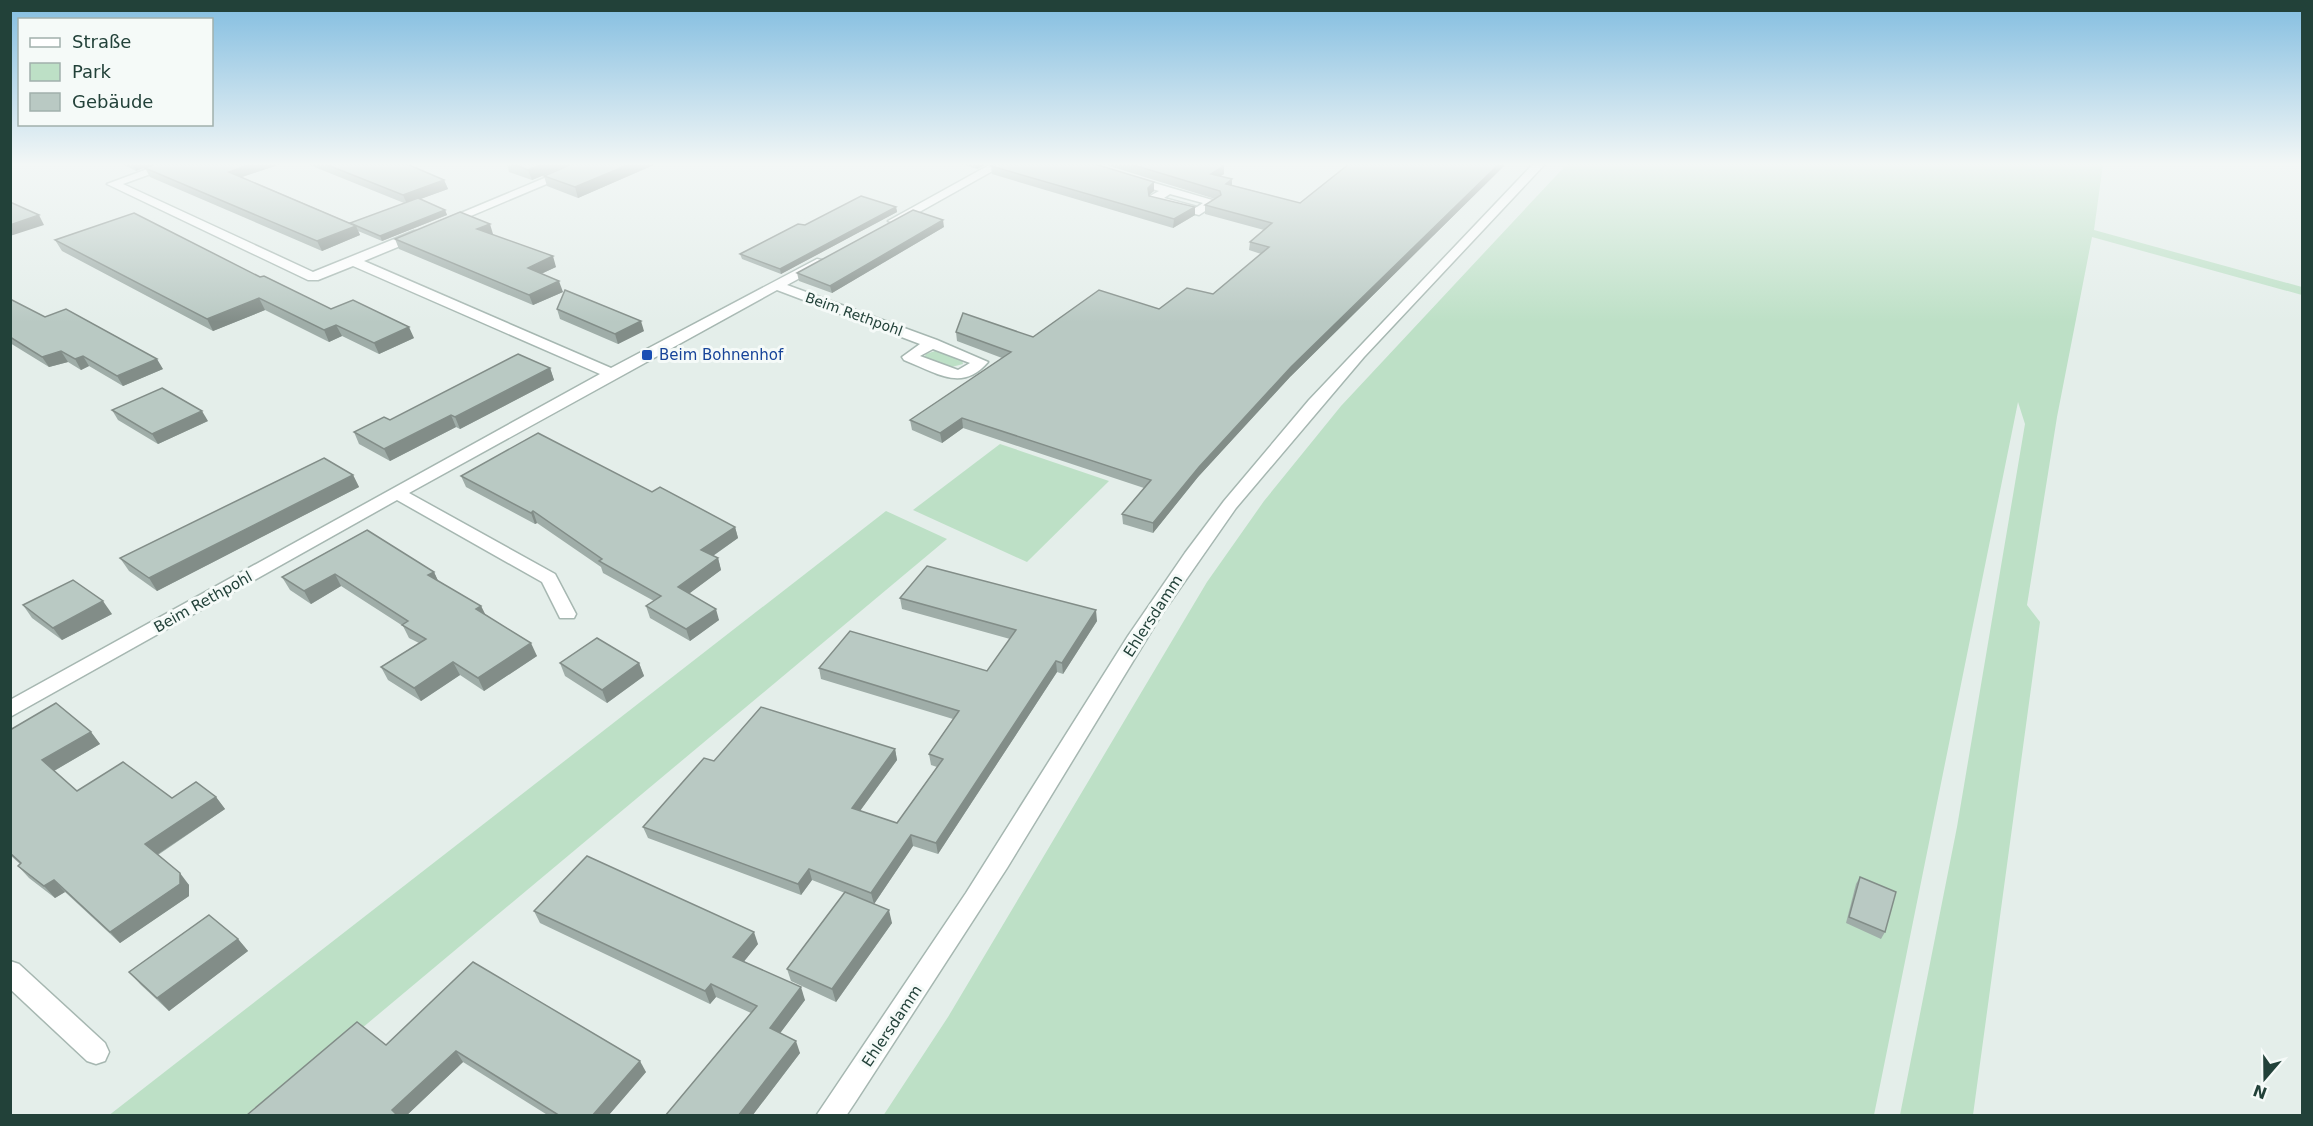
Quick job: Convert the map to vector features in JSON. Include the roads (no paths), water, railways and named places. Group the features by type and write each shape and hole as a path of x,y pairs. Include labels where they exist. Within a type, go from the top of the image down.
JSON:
{"street":[{"path":"184,217 313,277 461,217"},
{"path":"879,229 902,217"},
{"name":"Ehlersdamm","path":"829,1116 955,933 1101,695 1191,557 1266,460 1351,362 1490,217"},
{"name":"Beim Rethpohl","path":"10,710 396,493 827,257"},
{"path":"353,261 611,374"},
{"name":"Beim Rethpohl","path":"776,285 932,343"},
{"path":"396,493 549,578 567,614"},
{"path":"10,972 96,1052"}],"place":[{"name":"Beim Bohnenhof","path":"647,355"}]}
